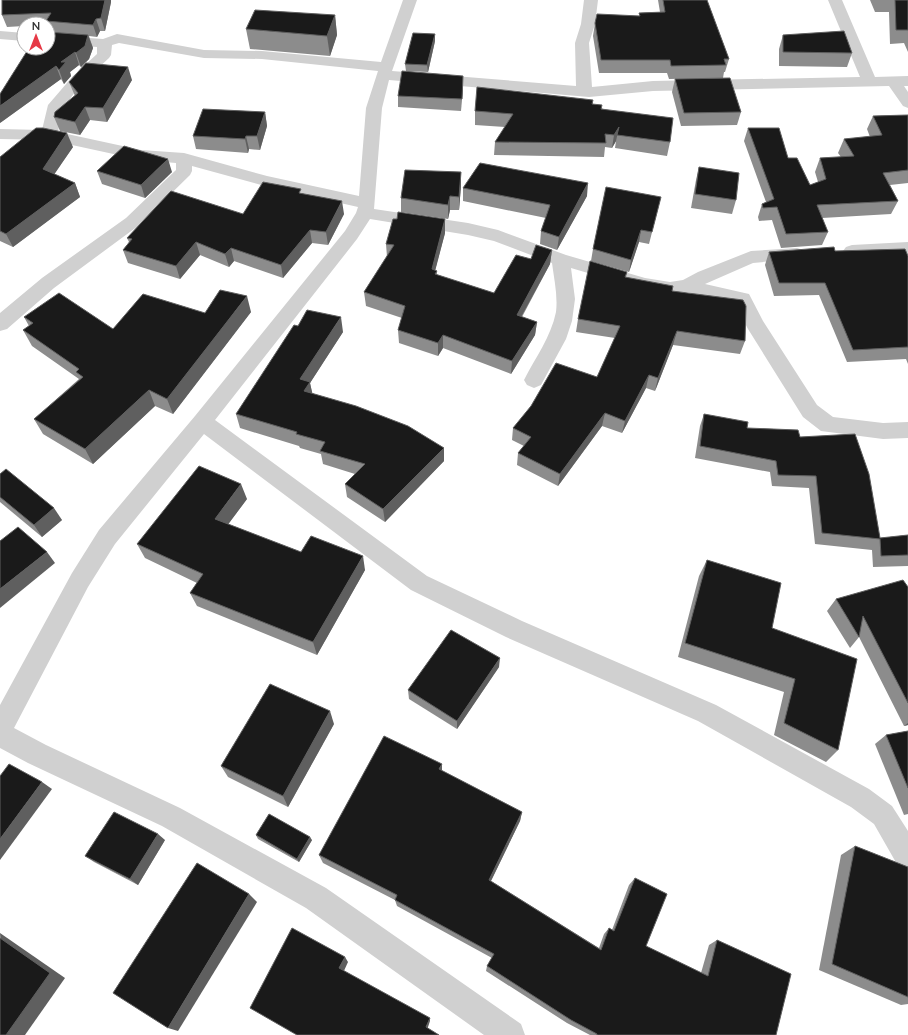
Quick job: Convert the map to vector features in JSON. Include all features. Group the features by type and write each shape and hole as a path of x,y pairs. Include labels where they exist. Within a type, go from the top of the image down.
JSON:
{"street":[{"path":"0,730 80,580 106,537 202,422 351,235 366,208 374,108 384,71 410,0"},
{"path":"584,91 582,43 588,24 591,0"},
{"path":"835,0 869,81"},
{"path":"0,35 16,36"},
{"path":"56,40 105,43 117,38 146,42 204,54 262,55 384,71 584,91 653,86 900,81 908,103"},
{"path":"49,135 54,108 78,79 104,55 105,43"},
{"path":"0,134 49,135 140,155 184,158 265,182 366,208 498,236 560,260 645,284 670,288 687,286 742,299 755,324 810,411 828,425 883,431 908,430"},
{"path":"0,324 48,283 132,222 184,171 184,158"},
{"path":"836,252 908,248"},
{"path":"687,286 704,276 751,257 813,253"},
{"path":"534,380 560,327 565,312 565,287 560,260"},
{"path":"202,422 419,583 514,629 707,713 860,798 882,815 908,856"},
{"path":"0,734 37,754 171,817 316,898 510,1035"}],"building":[{"path":"2,0 105,0 101,18 96,19 93,25 56,22 56,16 49,16 51,13 2,15"},
{"path":"663,0 707,0 729,59 724,59 726,65 671,66 670,60 601,60 595,23 597,14 640,16 639,13 665,12"},
{"path":"895,0 908,0 908,30 896,30"},
{"path":"255,10 335,15 327,36 246,29"},
{"path":"844,31 852,53 783,52 783,35"},
{"path":"56,33 88,35 85,46 61,62 66,62 59,70 56,66 0,106 0,94 24,56 56,56"},
{"path":"413,33 435,34 427,65 405,64"},
{"path":"86,63 128,67 103,108 85,107 75,122 54,117 55,112 78,93 69,82"},
{"path":"402,71 463,76 462,99 398,96"},
{"path":"730,78 741,112 684,113 675,79"},
{"path":"477,87 593,100 592,104 602,105 601,109 673,118 670,142 617,135 619,127 614,135 605,134 606,143 495,142 513,114 475,111"},
{"path":"203,109 265,112 257,136 246,136 245,139 193,136"},
{"path":"908,115 908,170 883,173 898,201 817,205 828,232 786,234 777,207 763,208 762,204 774,199 748,128 779,128 788,158 797,158 810,185 826,179 820,158 854,156 844,139 882,135 873,116"},
{"path":"36,128 67,133 43,169 75,183 6,234 0,231 0,157"},
{"path":"124,146 168,159 141,185 97,171"},
{"path":"480,163 588,183 559,237 541,231 550,205 463,188"},
{"path":"699,167 739,173 736,200 695,194"},
{"path":"405,170 461,172 459,197 450,196 448,205 401,198"},
{"path":"263,182 301,189 299,193 342,201 326,232 310,230 281,265 231,248 225,254 196,242 176,266 123,250 132,239 127,238 171,191 243,214"},
{"path":"606,187 661,197 652,232 641,230 631,260 593,249"},
{"path":"398,212 445,219 432,269 437,271 435,274 494,293 516,255 531,259 536,245 552,250 517,315 537,322 512,361 443,335 438,343 398,330 405,306 364,292 394,245 386,244 393,219 397,219"},
{"path":"834,247 835,251 905,249 908,256 908,347 853,350 825,283 779,283 769,252"},
{"path":"590,261 627,272 625,277 673,286 672,291 743,300 746,306 745,341 677,331 658,378 649,375 625,421 605,413 560,474 518,453 531,437 513,428 531,406 556,363 597,377 620,326 578,319"},
{"path":"220,290 247,296 167,399 149,390 85,449 34,419 83,377 76,372 79,369 23,330 33,323 24,317 59,293 113,329 143,294 205,313"},
{"path":"307,310 341,317 300,379 310,382 304,391 356,406 408,426 444,448 383,509 345,484 365,464 320,451 325,442 236,414 294,325 298,326"},
{"path":"704,414 748,422 747,428 798,430 800,437 855,434 869,474 880,538 908,535 908,555 881,556 880,539 822,533 816,476 778,475 776,461 700,446"},
{"path":"199,466 241,484 215,519 301,552 311,536 363,556 313,642 190,593 203,574 137,544"},
{"path":"6,469 54,508 34,525 0,497 0,474"},
{"path":"18,527 47,552 0,589 0,541"},
{"path":"707,560 781,583 772,628 857,659 838,750 784,723 795,679 685,643"},
{"path":"903,580 908,587 908,703 863,616 859,637 836,599"},
{"path":"451,630 500,658 457,721 408,690"},
{"path":"270,684 330,711 283,796 221,766"},
{"path":"908,731 908,788 886,735"},
{"path":"384,736 442,764 439,769 522,812 489,880 601,950 609,928 614,931 635,878 667,894 646,946 708,976 717,940 791,974 776,1035 597,1035 487,966 494,954 395,900 397,895 319,855"},
{"path":"9,764 42,782 0,839 0,776"},
{"path":"114,812 158,834 130,879 85,856"},
{"path":"269,814 310,837 297,859 256,835"},
{"path":"855,846 908,867 908,997 832,964"},
{"path":"197,863 249,894 168,1028 113,993"},
{"path":"292,928 345,957 339,968 430,1018 426,1027 439,1035 297,1035 250,1008"},
{"path":"0,938 50,973 6,1035 0,1035"}]}
